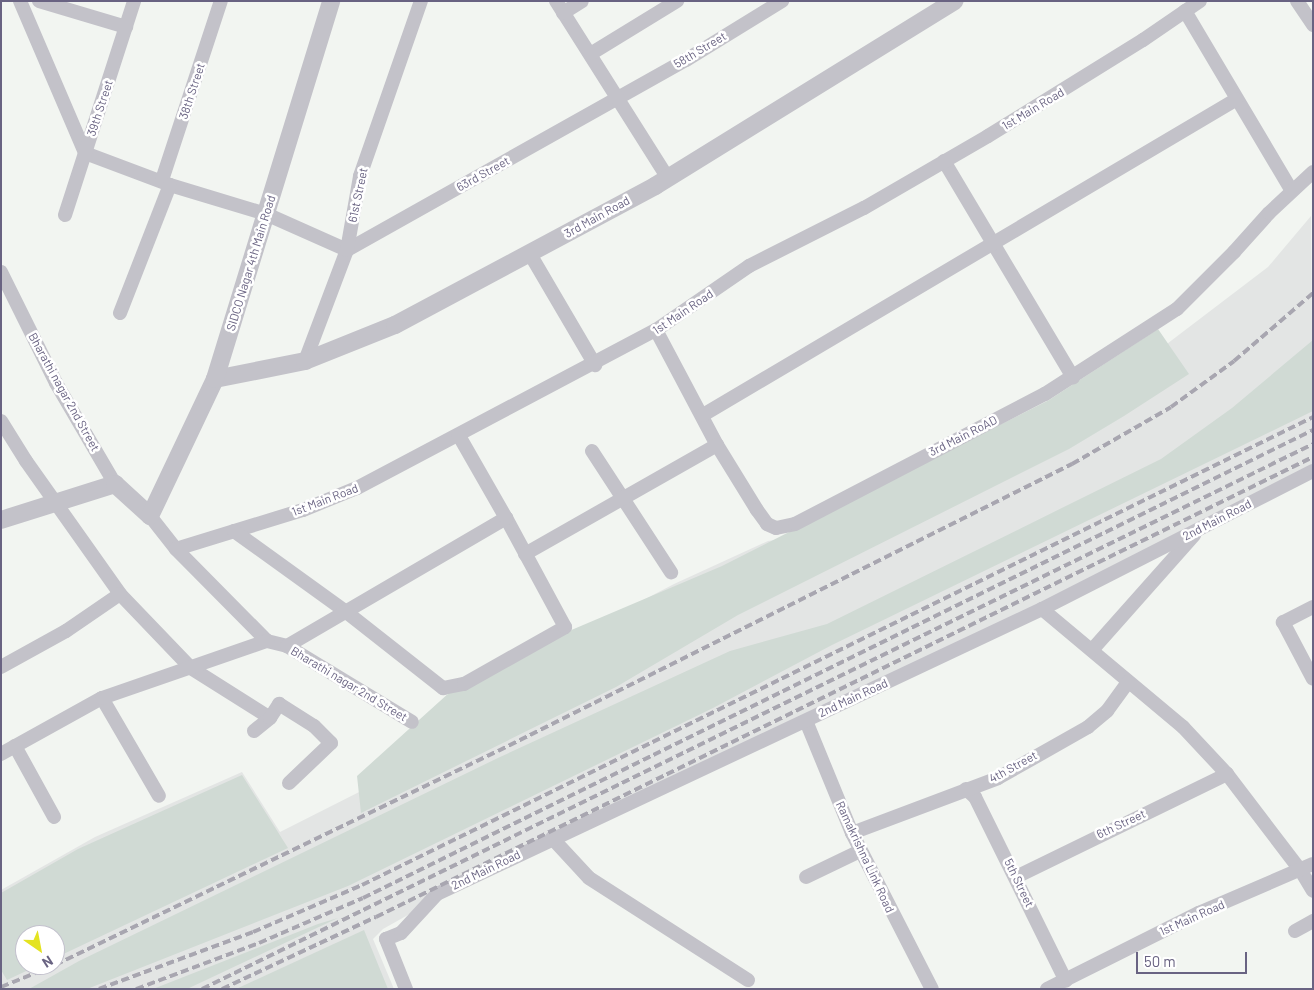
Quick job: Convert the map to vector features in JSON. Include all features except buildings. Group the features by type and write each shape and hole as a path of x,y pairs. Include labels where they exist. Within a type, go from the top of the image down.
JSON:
{"street":[{"path":"20,1 85,153 166,183 266,214 347,250"},
{"path":"39,1 126,27"},
{"name":"39th Street","path":"65,215 134,1"},
{"name":"38th Street","path":"120,313 166,183 221,1"},
{"name":"SIDCO Nagar 4th Main Road","path":"150,516 214,379 331,1"},
{"name":"61st Street","path":"304,361 347,250 360,176 421,1"},
{"path":"582,1 560,7 592,53 668,178"},
{"path":"592,53 677,1"},
{"name":"58th Street","path":"618,97 782,1"},
{"name":"3rd Main Road","path":"214,379 304,361 395,325 668,178 955,1"},
{"name":"1st Main Road","path":"176,549 357,488 595,365 656,330 750,266 864,208 1099,68 1200,1"},
{"path":"1297,1 1313,25"},
{"path":"1185,11 1292,191"},
{"name":"63rd Street","path":"347,250 618,97"},
{"path":"703,415 991,242 1237,99"},
{"path":"944,161 1073,377"},
{"name":"3rd Main RoAD","path":"656,330 703,415 716,445 756,510 767,524 776,528 795,524 1073,377 1177,310 1292,191 1313,172"},
{"path":"530,254 595,365"},
{"name":"Bharathi nagar 2nd Street","path":"1,272 56,383 115,484"},
{"path":"1,421 54,501 120,594 191,668 270,718"},
{"path":"234,531 346,611 432,682 442,688 464,684 565,627 459,436"},
{"path":"525,554 623,500 716,445"},
{"path":"592,451 671,572"},
{"name":"2nd Main Road","path":"406,989 386,939 401,933 437,894 552,838 806,721 1042,609 1313,471"},
{"path":"1,520 54,501 115,484 150,516 176,549"},
{"path":"287,646 506,518"},
{"path":"1092,650 1201,528"},
{"name":"Bharathi nagar 2nd Street","path":"176,549 267,640 287,646 412,722"},
{"path":"1,667 66,631 120,594"},
{"path":"1313,607 1283,622 1313,679"},
{"path":"1042,609 1183,726 1227,774 1307,868 1313,891"},
{"path":"1,754 102,698 267,640"},
{"name":"4th Street","path":"852,833 998,778 1088,727 1107,711 1128,682"},
{"path":"102,698 159,796"},
{"path":"254,731 270,718 279,704 314,726 331,743 289,783"},
{"name":"Ramakrishna Link Road","path":"806,721 860,851 932,989"},
{"path":"14,746 54,817"},
{"name":"6th Street","path":"1016,877 1227,774"},
{"name":"5th Street","path":"966,789 975,797 1066,981"},
{"path":"552,838 574,866 589,878 748,980"},
{"path":"806,877 860,851"},
{"name":"1st Main Road","path":"1047,989 1199,914 1307,868"},
{"path":"1295,931 1313,921"}],"shaded area":[{"path":"1311,216 1313,470 431,902 383,929 373,939 394,989 1,989 1,890 95,837 242,772 280,832 373,785 448,702 674,584 768,541 806,535 1113,385 1268,267"},
{"path":"1158,329 1189,374 1124,416 1069,449 738,615 616,687 361,813 357,776 450,692 562,634 722,566 1049,400"},
{"path":"1313,340 1313,411 832,645 713,708 348,886 87,989 29,989 54,975 65,975 65,969 79,961 500,757 730,651 827,624 1161,459 1232,408"},
{"path":"242,775 288,848 65,953 65,925 15,925 15,975 18,975 7,980 1,970 1,893 78,849"},
{"path":"338,918 187,989 153,989 318,924"},
{"path":"364,930 388,989 236,989"}],"railway":[{"path":"65,960 498,751 1072,464 1171,407 1234,361 1313,293"},
{"path":"99,989 253,932 362,885 1313,417"},
{"path":"136,989 259,943 363,898 1313,430"},
{"path":"202,989 1313,444"},
{"path":"222,989 376,917 1313,457"},
{"path":"1,987 30,975"}]}
